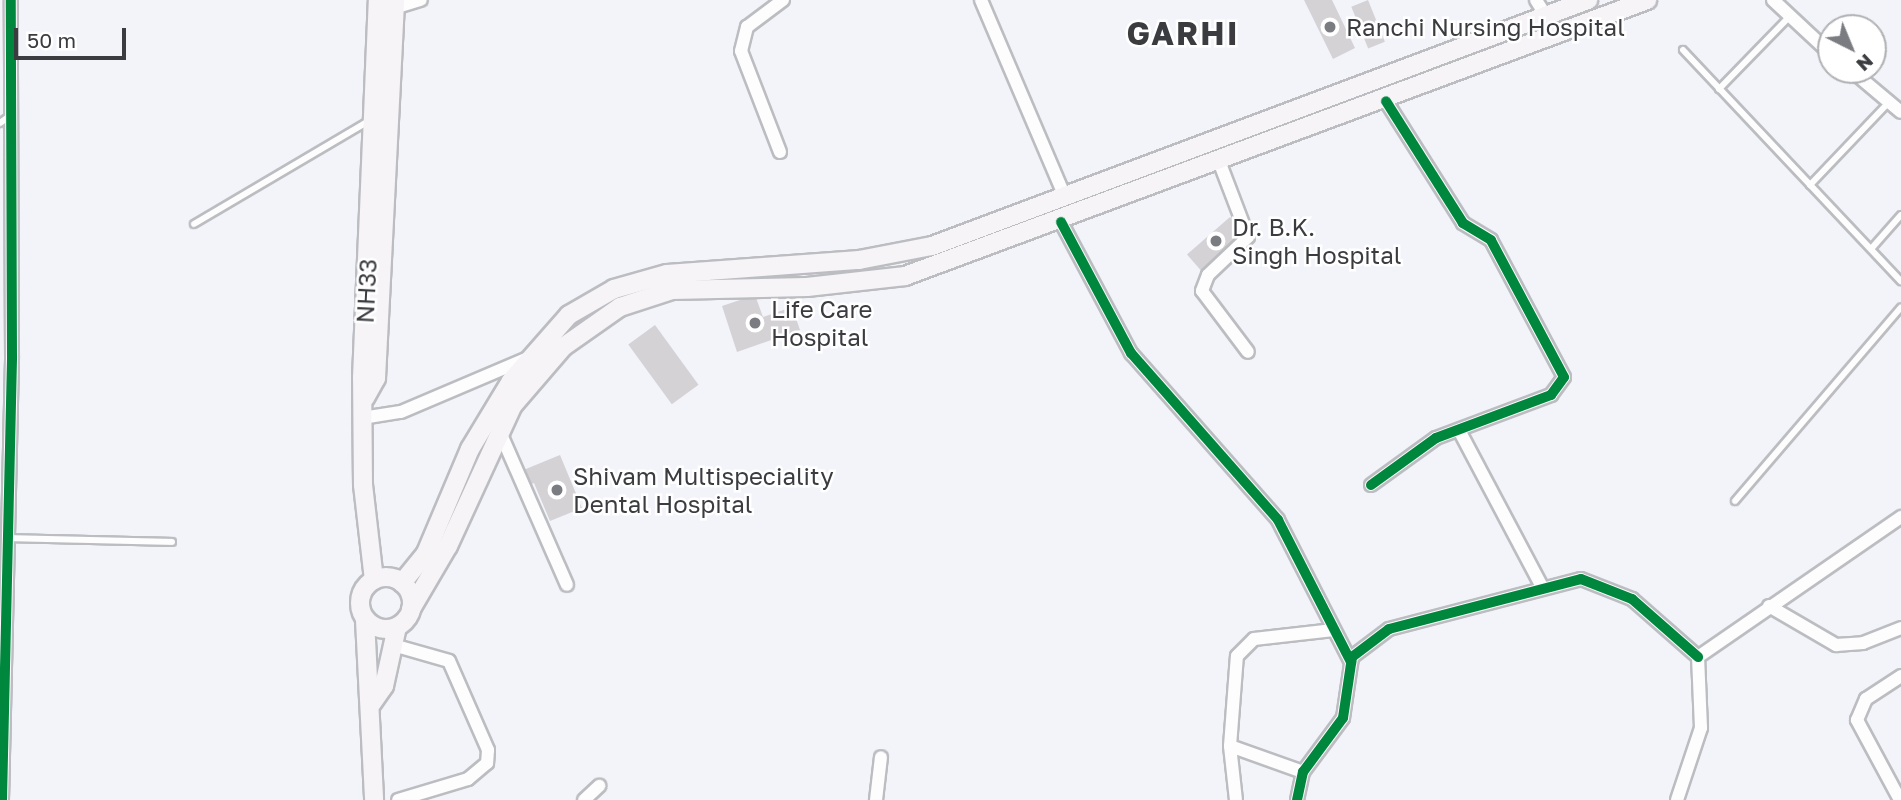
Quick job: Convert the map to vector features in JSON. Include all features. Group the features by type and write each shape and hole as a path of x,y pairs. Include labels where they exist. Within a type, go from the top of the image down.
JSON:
{"main road":[{"path":"402,583 426,553 483,425 528,358 589,302 643,279 891,256 1065,197 1541,8 1587,0"},
{"path":"372,703 384,686 397,627 411,609 448,546 499,430 528,383 563,347 620,307 649,295 708,287 878,282 1061,222 1647,0"},
{"name":"NH33","path":"374,580 362,418 365,398 374,119 389,3"},
{"path":"365,398 376,378 389,3"},
{"path":"374,800 372,703 365,682 365,620 360,598 374,580 402,583"},
{"path":"402,583 411,609"},
{"path":"365,620 397,627"}],"street":[{"path":"2,800 8,538 5,119 11,0"},
{"path":"389,3 421,0"},
{"path":"780,152 741,51 747,27 783,0"},
{"path":"981,0 1065,197"},
{"path":"1773,0 1817,42"},
{"path":"1868,84 1901,112"},
{"path":"1371,485 1422,446 1551,395 1564,377 1491,240 1463,223 1386,101"},
{"path":"1219,161 1248,237 1208,275 1202,290 1248,352"},
{"path":"1061,222 1115,330 1272,512 1351,663"},
{"path":"362,418 401,412 528,358"},
{"path":"499,430 567,585"},
{"path":"1459,430 1542,587"},
{"path":"1698,657 1901,517"},
{"path":"1297,800 1304,772 1343,718 1351,663 1361,646 1389,629 1581,579 1615,588 1698,657 1701,728 1677,800"},
{"path":"1769,606 1836,645 1901,628"},
{"path":"1236,800 1230,746 1235,668 1245,642 1334,629"},
{"path":"393,645 449,661 488,750 488,763 468,779 398,800"},
{"path":"1900,800 1857,720 1866,699 1901,676"},
{"path":"1230,746 1304,772"},
{"path":"876,800 881,757"},
{"path":"584,800 599,786"}],"lane":[{"path":"1719,89 1789,17"},
{"path":"1683,50 1901,281"},
{"path":"1810,185 1889,102"},
{"path":"194,224 374,119"},
{"path":"1871,249 1901,215"},
{"path":"1735,501 1901,307"},
{"path":"8,538 172,542"}],"building":[{"path":"1304,0 1332,0 1355,48 1333,59"},
{"path":"1368,0 1385,42 1368,48 1351,7"},
{"path":"1230,217 1245,234 1202,272 1187,254"},
{"path":"755,295 763,317 792,307 800,330 737,352 722,306"},
{"path":"655,325 698,385 672,404 628,344"},
{"path":"560,455 582,508 550,521 534,483 527,486 521,471"}],"cycle path":[{"path":"2,800 12,356 11,0"},
{"path":"1371,485 1436,438 1551,395 1564,377 1491,240 1463,223 1386,101"},
{"path":"1061,222 1131,353 1278,520 1351,662"},
{"path":"1297,800 1303,772 1343,718 1352,657 1389,629 1581,579 1632,599 1698,657"}],"place":[{"name":"Ranchi Nursing Hospital","path":"1330,27"},
{"name":"Dr. B.K. Singh Hospital","path":"1216,241"},
{"name":"Life Care Hospital","path":"755,323"},
{"name":"Shivam Multispeciality Dental Hospital","path":"557,490"}],"district":[{"name":"GARHI","path":"1183,33"}]}
